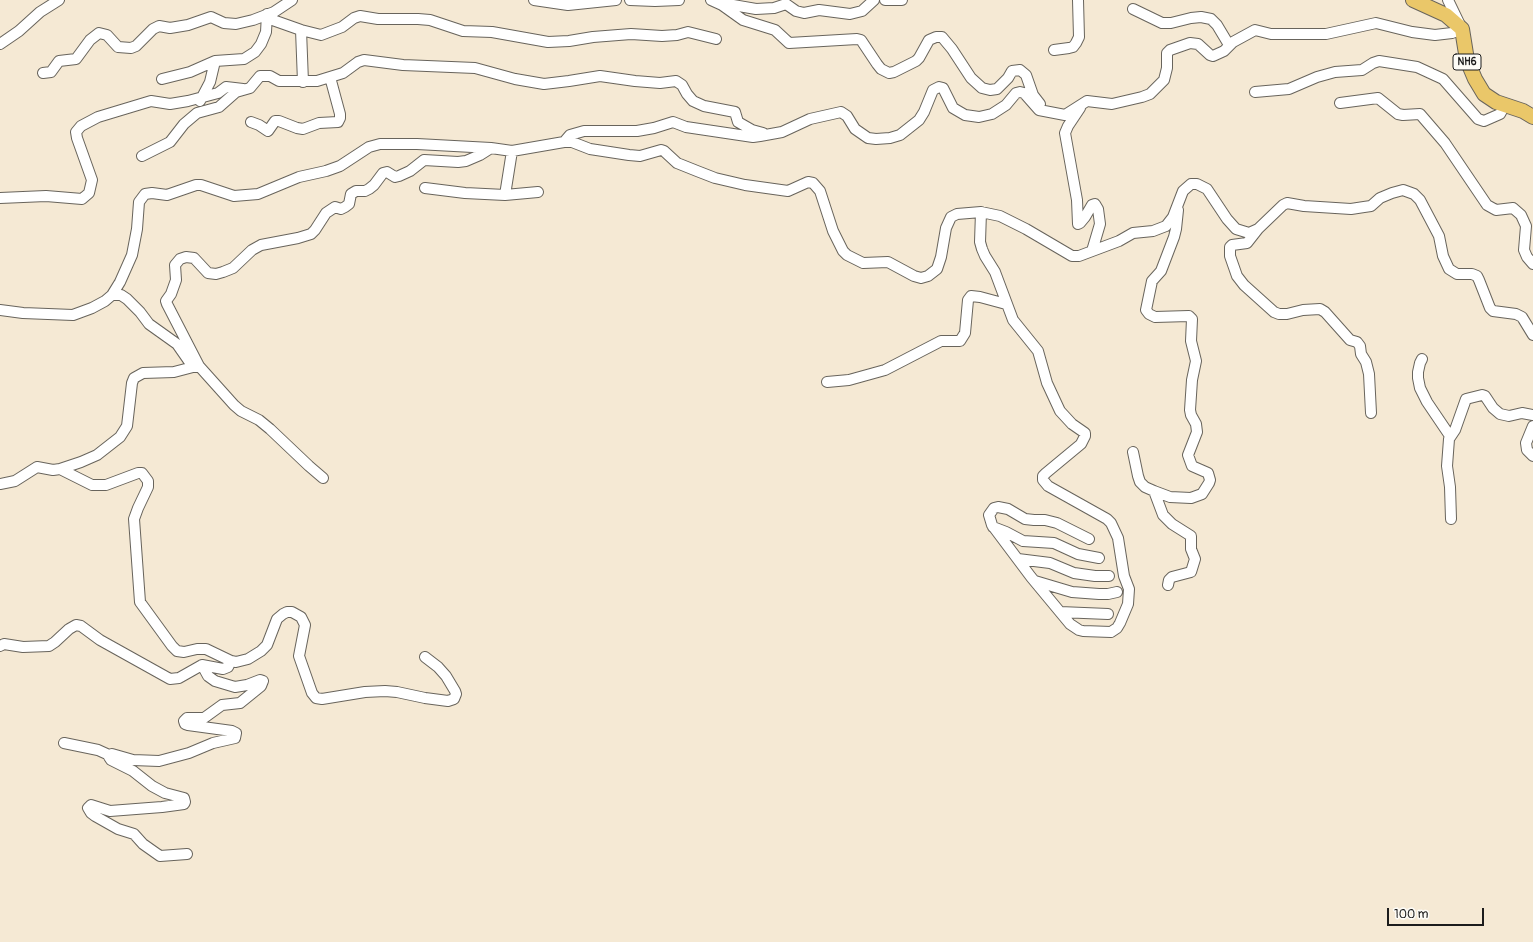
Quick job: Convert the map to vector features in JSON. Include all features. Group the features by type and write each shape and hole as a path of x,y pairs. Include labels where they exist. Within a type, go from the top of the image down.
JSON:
{"highway":[{"path":"1413,0 1446,15 1462,29"},
{"name":"NH6","path":"1462,29 1467,60 1475,79 1484,94 1496,102 1523,111 1533,117"}],"street":[{"path":"0,44 19,31 40,12 59,0"},
{"path":"43,74 51,72 58,61 78,58 90,40 99,33 107,35 118,48 128,48 136,46 153,29 159,26 170,28 188,25 211,17 224,23 236,24 267,16 292,0"},
{"path":"534,0 568,5 616,0"},
{"path":"630,0 655,2 679,0"},
{"path":"711,0 722,5 743,20 775,30 789,43 859,39 862,41 881,69 889,73 894,72 918,59 928,40 936,37 942,37 952,49 971,78 982,88 990,90 997,89 1008,78 1012,71 1020,70 1026,75 1033,95 1042,106 1052,113"},
{"path":"722,5 732,4 756,9 774,8 786,4 796,11 804,13 819,10 850,14 862,11 874,0"},
{"path":"885,0 902,0"},
{"path":"1054,50 1073,47 1079,37 1078,0"},
{"path":"564,142 570,135 584,131 637,131 654,128 672,122 686,127 753,137 777,134 810,119 841,112 847,116 855,129 868,138 876,139 896,136 909,129 919,120 933,90 939,86 943,88 951,106 957,112 965,115 979,117 992,114 1006,105 1016,93 1020,92 1024,93 1039,110 1065,115 1087,101 1103,104 1117,104 1150,94 1164,80 1167,68 1166,53 1170,50 1195,43 1210,55 1214,56 1224,51 1233,42 1254,30 1271,34 1326,34 1376,23 1412,32 1434,35 1452,33 1462,29 1448,0"},
{"path":"1133,9 1162,23 1171,23 1201,17 1211,19 1217,25 1229,45"},
{"path":"267,16 301,30 321,35 342,27 354,18 360,16 378,19 430,20 463,31 492,32 548,42 572,41 593,37 631,34 662,36 677,35 688,32 716,39"},
{"path":"162,79 190,72 214,62 244,59 255,52 261,44 266,32 267,16"},
{"path":"301,30 303,82"},
{"path":"142,156 170,142 184,124 199,112 219,107 236,92 247,90 253,86 261,75 270,76 279,81 317,81 343,73 364,60 403,65 475,68 515,79 544,84 600,76 660,83 676,81 682,85 687,94 694,101 704,106 734,112 738,122 752,130 777,134"},
{"path":"1255,92 1289,89 1317,77 1335,72 1362,70 1379,61 1416,67 1443,79 1478,119 1484,121 1500,114 1505,105"},
{"path":"195,115 202,96 210,82 214,62"},
{"path":"250,122 259,125 268,131 275,121 303,129 319,123 338,122 340,118 330,77"},
{"path":"0,198 46,196 82,199 89,193 92,180 76,132 81,126 98,117 155,101 170,104 188,101 202,96 218,93 226,87 247,90"},
{"path":"1340,103 1378,98 1398,114 1420,114 1445,143 1487,205 1496,210 1513,208 1521,215 1526,226 1524,250 1527,257 1533,264"},
{"path":"1085,102 1068,126 1065,133 1077,200 1078,224 1082,222 1092,205 1095,204 1098,209 1100,224 1092,251"},
{"path":"0,310 23,314 82,313 98,305 112,295 127,269 132,255 137,229 138,202 145,194 152,193 167,195 196,185 201,185 234,196 258,194 299,177 326,172 340,166 374,145 417,144 491,148 512,151 572,142 590,149 640,156 661,150 677,163 715,178 745,185 788,191 810,182 820,190 833,231 841,248 847,255 863,263 888,262 914,276 921,278 932,274 940,263 946,228 951,217 963,213 981,212 1000,216 1026,229 1072,256 1079,256 1133,233 1153,231 1166,226 1173,217 1186,187 1191,184 1197,184 1207,189 1227,219 1236,229 1249,233 1258,229"},
{"path":"196,367 166,301 171,294 176,280 175,265 180,259 186,257 194,258 208,273 221,273 233,268 252,250 261,245 291,240 310,234 315,230 326,212 334,207 341,209 346,207 349,204 351,194 356,191 365,191 369,189 383,173 387,172 394,177 399,176 410,171 424,160 458,162 480,155 491,148"},
{"path":"505,195 512,151"},
{"path":"425,188 465,193 505,195 538,192"},
{"path":"1371,413 1369,374 1366,362 1357,342 1350,340 1325,312 1320,309 1303,310 1287,314 1279,314 1274,312 1244,285 1238,276 1230,256 1230,247 1232,245 1247,243 1258,229 1287,203 1304,206 1351,209 1371,206 1380,198 1392,193 1403,190 1408,191 1420,200 1439,236 1443,256 1449,269 1457,274 1472,274 1477,276 1490,308 1492,310 1516,314 1522,317 1533,335"},
{"path":"1134,452 1138,476 1140,482 1145,487 1176,498 1195,497 1205,491 1210,480 1210,476 1206,472 1192,466 1188,455 1197,432 1196,424 1190,412 1191,384 1196,361 1191,341 1192,319 1189,316 1155,317 1149,314 1146,310 1152,281 1161,271 1175,233 1179,202"},
{"path":"981,212 980,242 984,256 995,272 1006,304 1015,324 1038,352 1046,383 1060,411 1072,424 1085,433 1081,444 1046,472 1043,476 1043,480 1048,486 1107,519 1111,523 1118,538 1124,576 1129,590 1128,604 1117,628 1111,632 1079,630 1070,624 993,527 989,515 994,508 998,507 1008,509 1025,519 1045,520 1057,523 1089,539"},
{"path":"112,295 121,295 127,299 149,324 177,344 196,367 234,405 241,411 259,420 270,429 323,478"},
{"path":"827,382 849,380 885,370 941,341 960,341 965,333 968,300 971,296 1006,304"},
{"path":"1422,359 1418,372 1420,388 1427,402 1450,436"},
{"path":"0,484 14,481 33,468 37,467 53,470 60,469 98,455 120,438 127,426 132,383 134,378 143,373 174,372 196,367"},
{"path":"1451,519 1450,487 1447,466 1450,436 1455,430 1463,403 1468,398 1482,395 1485,396 1496,412 1504,415 1522,413 1533,415"},
{"path":"1533,426 1526,443 1527,450 1533,456"},
{"path":"60,469 92,485 106,485 138,473 145,476 148,481 148,487 134,520 140,602 172,646 177,650 184,652 197,649 206,649 231,661 236,662 248,659 261,651 267,645 277,619 287,612 292,612 301,617 305,625 299,656 312,694 316,698 322,699 366,692 385,691 448,700 454,699 456,694 455,691 446,676 438,667 425,658"},
{"path":"1154,491 1163,515 1172,524 1191,536 1191,552 1195,559 1191,572 1172,577 1169,580 1168,585"},
{"path":"993,527 1023,541 1054,543 1078,554 1099,558"},
{"path":"1018,559 1050,563 1074,573 1095,576 1110,576"},
{"path":"1035,581 1072,592 1099,594 1118,592"},
{"path":"1060,612 1108,614"},
{"path":"0,646 4,644 24,647 49,646 69,628 76,625 81,626 100,640 170,679 179,678 202,665 223,670 228,667 231,661"},
{"path":"109,756 112,754 132,760 159,761 189,753 213,743 235,738 236,733 232,731 188,725 185,724 184,721 187,718 204,718 222,705 240,703 261,686 263,681 260,680 247,685 235,687 215,681 208,676 202,665"},
{"path":"64,743 98,750 109,756 111,760 133,771 152,786 182,797 185,800 184,804 162,807 110,811 91,805 88,808 91,813 118,829 134,834 143,844 160,856 187,854"}]}
